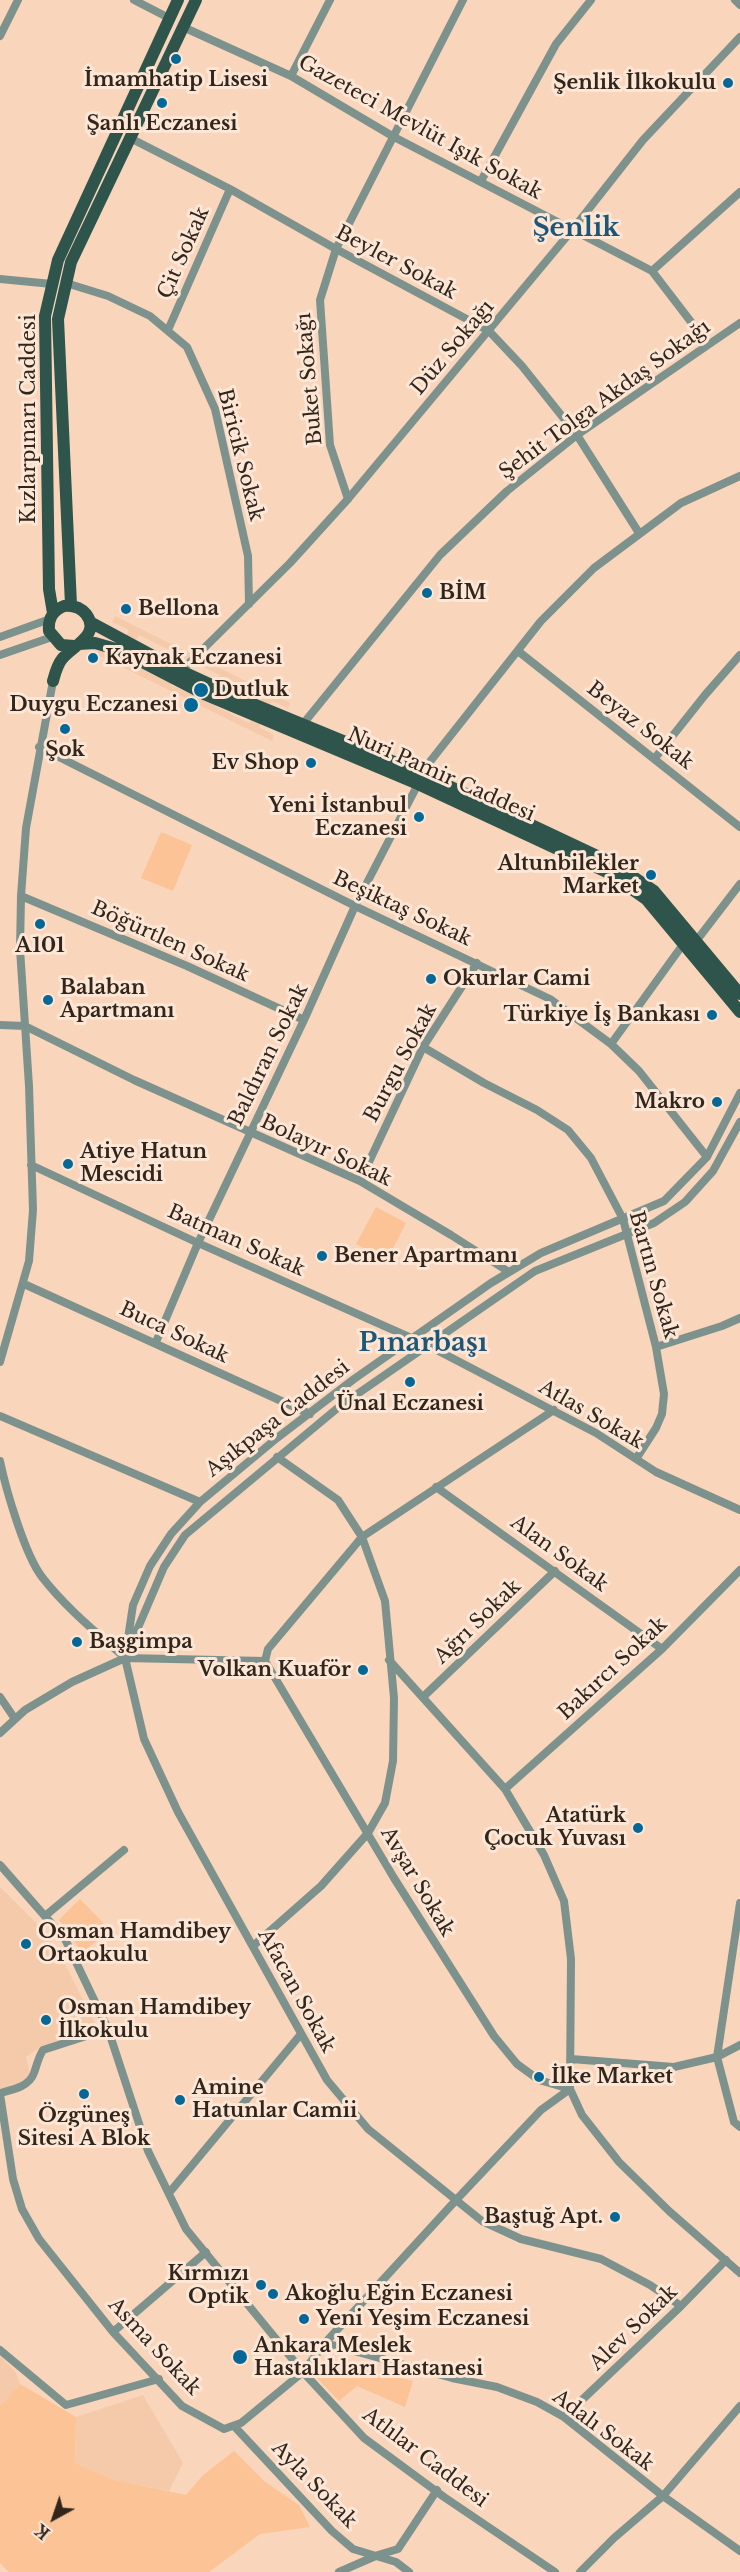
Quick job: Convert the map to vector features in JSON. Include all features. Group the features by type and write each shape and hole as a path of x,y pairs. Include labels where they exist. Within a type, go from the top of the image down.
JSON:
{"main road":[{"name":"Kızlarpınarı Caddesi","path":"51,616 45,316 58,260 178,0"},
{"name":"Kızlarpınarı Caddesi","path":"71,605 58,319 71,262 196,0"},
{"path":"71,605 81,609 90,622 88,636 60,660 53,681 52,638 49,631 51,616 58,608 71,605"},
{"name":"Nuri Pamir Caddesi","path":"90,622 181,671 614,864 654,891 740,994"},
{"path":"52,638 61,645 77,645"},
{"name":"Nuri Pamir Caddesi","path":"77,645 95,643 119,650 204,694 419,778 609,873 646,899 740,1012"}],"street":[{"path":"0,36 18,0"},
{"path":"134,0 169,18"},
{"path":"291,76 330,0"},
{"name":"Buket Sokağı","path":"348,499 330,445 320,300 336,249 463,0"},
{"path":"481,181 556,44 591,0"},
{"path":"735,0 740,4"},
{"name":"Gazeteci Mevlüt Işık Sokak","path":"183,27 291,76 394,137 652,271 708,344"},
{"name":"Düz Sokağı","path":"181,671 192,657 291,563 348,499 573,229 643,140 740,37"},
{"name":"Beyler Sokak","path":"130,138 230,189 489,331 522,366 578,435 639,533"},
{"name":"Çit Sokak","path":"168,330 230,189"},
{"path":"652,271 740,192"},
{"path":"0,279 52,284"},
{"name":"Biricik Sokak","path":"66,283 108,296 150,316 186,347 215,409 248,556 249,604"},
{"name":"Şehit Tolga Akdaş Sokağı","path":"303,724 440,555 507,491 578,435 740,323"},
{"name":"Baldıran Sokak","path":"156,1342 198,1243 249,1133 419,778 541,621 594,568 681,503 740,476"},
{"path":"0,637 51,616"},
{"path":"0,655 52,638"},
{"name":"Beyaz Sokak","path":"518,651 740,827"},
{"path":"655,758 705,694 740,655"},
{"path":"0,1362 29,1261 33,1210 29,1086 20,950 21,896 26,828 39,747 53,681"},
{"name":"Beşiktaş Sokak","path":"39,747 356,906 550,999 611,1044 639,1071 707,1157"},
{"path":"697,940 740,884"},
{"name":"Böğürtlen Sokak","path":"21,896 187,966 304,1020"},
{"path":"611,1044 684,943"},
{"name":"Burgu Sokak","path":"360,1181 423,1047 477,963"},
{"path":"0,1025 24,1026"},
{"name":"Bolayır Sokak","path":"24,1026 134,1080 360,1181 509,1272"},
{"name":"Bartın Sokak","path":"423,1047 484,1083 537,1110 568,1130 591,1158 623,1220 656,1347 664,1394 662,1414 656,1428 636,1459"},
{"name":"Aşıkpaşa Caddesi","path":"125,1658 134,1605 150,1566 171,1534 200,1502 354,1379 509,1272 541,1253 664,1201 707,1157 740,1093"},
{"name":"Aşıkpaşa Caddesi","path":"125,1658 164,1567 185,1535 340,1406 535,1271 654,1223 685,1202 713,1171 740,1122"},
{"name":"Batman Sokak","path":"31,1165 198,1243 427,1345"},
{"name":"Buca Sokak","path":"24,1284 156,1342 310,1414"},
{"path":"656,1347 740,1318"},
{"name":"Atlas Sokak","path":"427,1345 596,1433 656,1472 740,1510"},
{"path":"0,1733 25,1710 72,1682 125,1658 265,1661 268,1650 362,1537 554,1410"},
{"path":"0,1416 200,1502"},
{"path":"253,1946 321,1886 368,1833 385,1803 393,1761 394,1698 385,1601 362,1537 338,1500 277,1457"},
{"path":"0,1461 25,1540 41,1575 67,1606 125,1658"},
{"name":"Alan Sokak","path":"436,1486 662,1649"},
{"name":"Bakırcı Sokak","path":"505,1789 662,1649 740,1570"},
{"name":"Ağrı Sokak","path":"423,1697 555,1571"},
{"name":"Afacan Sokak","path":"125,1658 144,1739 178,1812 327,2080 368,2129 482,2221 521,2239 601,2259 650,2285 681,2307"},
{"path":"389,1660 505,1789 544,1855 564,1901 571,1959 570,2089 582,2115 619,2162 669,2211 740,2273"},
{"name":"Avşar Sokak","path":"265,1661 394,1878 494,2036 517,2064 538,2080 570,2089"},
{"path":"0,1697 15,1719"},
{"path":"45,1916 124,1850"},
{"name":"Atlılar Caddesi","path":"0,1865 65,1939 108,2029 148,2151 186,2229 303,2372 364,2438 555,2572"},
{"path":"740,1904 717,2056 734,2122 740,2127"},
{"path":"0,2094 28,2082 34,2074 36,2061 43,2050 108,2029"},
{"path":"169,2193 301,2034"},
{"path":"570,2059 674,2067 717,2056 740,2045"},
{"path":"234,2426 241,2423 303,2372 325,2343 457,2199 541,2110 570,2089"},
{"name":"Asma Sokak","path":"0,2094 14,2179 22,2209 39,2239 113,2332 182,2406 224,2429 234,2426"},
{"path":"113,2332 206,2253"},
{"name":"Alev Sokak","path":"564,2417 681,2307 726,2260"},
{"name":"Adalı Sokak","path":"325,2343 452,2378 497,2387 537,2402 564,2417 663,2496 740,2551"},
{"path":"0,2350 66,2405 159,2379"},
{"path":"580,2572 614,2538 663,2496 740,2406"},
{"name":"Ayla Sokak","path":"234,2426 332,2531 353,2549 396,2562 409,2572"},
{"path":"339,2572 398,2549 437,2490"}],"shaded area":[{"path":"115,616 290,703 288,708 272,701 259,727 274,735 272,741 96,654 99,649 116,656 129,630 112,622","holes":["139,635 175,653 162,679 126,661","185,658 219,675 206,701 171,685","229,679 262,696 249,723 215,706"]},
{"path":"161,832 192,845 173,891 141,878"},
{"path":"376,1207 406,1223 387,1260 356,1244"},
{"name":"Osman Hamdibey İlkokulu","path":"0,1887 45,1932 61,1956 97,2028 36,2050 26,2057 30,2074 20,2085 0,2090"},
{"path":"80,1899 111,1931 82,1952 59,1920"},
{"path":"0,2356 15,2371 20,2384 0,2406"},
{"path":"329,2359 413,2381 405,2407 357,2386 339,2401 315,2376"},
{"path":"20,2384 76,2417 75,2463 115,2480 186,2495 203,2475 234,2451 264,2481 299,2505 310,2527 260,2534 209,2572 9,2572 0,2563 0,2406"},
{"path":"143,2395 183,2463 169,2491 115,2480 75,2463 76,2417"}],"place":[{"name":"İmamhatip Lisesi","path":"176,59"},
{"name":"Şenlik İlkokulu","path":"728,83"},
{"name":"Şanlı Eczanesi","path":"162,103"},
{"name":"BİM","path":"427,593"},
{"name":"Bellona","path":"126,609"},
{"name":"Kaynak Eczanesi","path":"93,658"},
{"name":"Dutluk","path":"201,690"},
{"name":"Duygu Eczanesi","path":"191,705"},
{"name":"Şok","path":"65,729"},
{"name":"Ev Shop","path":"311,763"},
{"name":"Yeni İstanbul Eczanesi","path":"419,817"},
{"name":"Altunbilekler Market","path":"651,875"},
{"name":"A101","path":"40,924"},
{"name":"Okurlar Cami","path":"431,979"},
{"name":"Balaban Apartmanı","path":"48,1000"},
{"name":"Türkiye İş Bankası","path":"712,1015"},
{"name":"Makro","path":"717,1102"},
{"name":"Atiye Hatun Mescidi","path":"68,1164"},
{"name":"Bener Apartmanı","path":"322,1256"},
{"name":"Ünal Eczanesi","path":"410,1382"},
{"name":"Başgimpa","path":"77,1642"},
{"name":"Volkan Kuaför","path":"363,1670"},
{"name":"Atatürk Çocuk Yuvası","path":"638,1828"},
{"name":"Osman Hamdibey Ortaokulu","path":"26,1944"},
{"name":"Osman Hamdibey İlkokulu","path":"46,2020"},
{"name":"İlke Market","path":"539,2077"},
{"name":"Özgüneş Sitesi A Blok","path":"84,2094"},
{"name":"Amine Hatunlar Camii","path":"180,2100"},
{"name":"Baştuğ Apt.","path":"615,2217"},
{"name":"Kırmızı Optik","path":"261,2285"},
{"name":"Akoğlu Eğin Eczanesi","path":"273,2294"},
{"name":"Yeni Yeşim Eczanesi","path":"304,2319"},
{"name":"Ankara Meslek Hastalıkları Hastanesi","path":"240,2357"}],"district":[{"name":"Şenlik","path":"576,229"},
{"name":"Pınarbaşı","path":"423,1344"}]}
